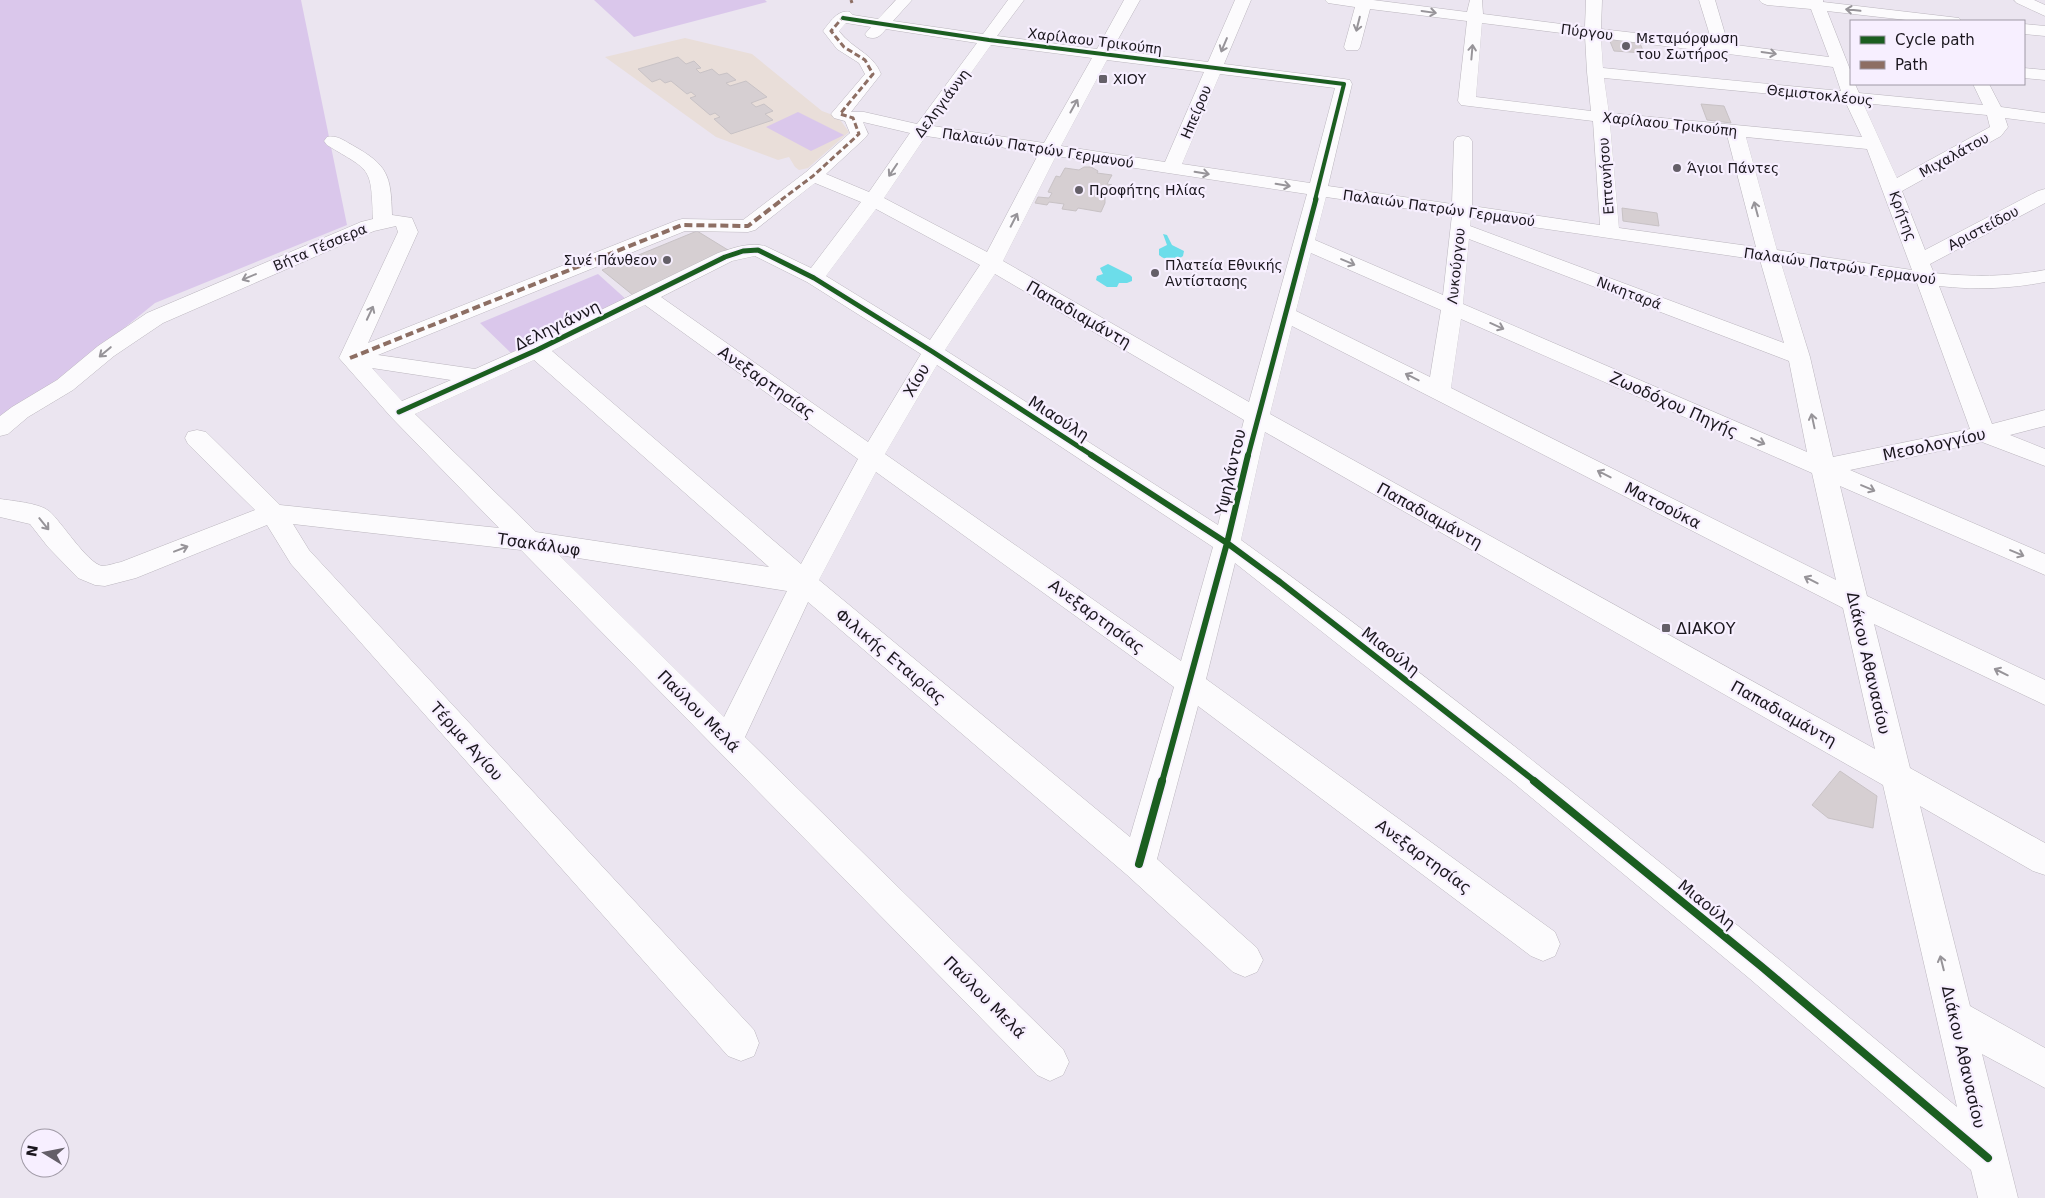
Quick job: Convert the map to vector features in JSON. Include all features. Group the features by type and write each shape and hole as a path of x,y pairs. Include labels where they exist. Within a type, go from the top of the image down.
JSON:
{"street":[{"path":"854,53 904,0"},
{"name":"Δεληγιάννη","path":"814,278 873,200 921,130 989,40 1016,0"},
{"name":"Χίου","path":"728,740 804,583 872,456 932,352 992,263 1050,149 1132,0"},
{"name":"Ηπείρου","path":"1171,168 1243,0"},
{"name":"Πύργου","path":"1333,0 1364,2 1475,19 1720,47 1840,63"},
{"path":"1475,19 1477,0"},
{"name":"Επτανήσου","path":"1594,0 1595,72 1601,117 1610,233"},
{"path":"1707,0 1720,47"},
{"path":"1767,0 1816,3 1942,20"},
{"path":"2022,0 2045,11"},
{"path":"1352,48 1364,2"},
{"name":"Κρήτης","path":"1816,3 1852,98 1874,144 1892,189 1984,434"},
{"path":"350,358 682,225 748,226 813,176 859,134 853,118 840,114 873,74 870,64 844,48 831,32 848,9"},
{"name":"Χαρίλαου Τρικούπη","path":"848,9 882,25 1344,84"},
{"name":"Χαρίλαου Τρικούπη","path":"1475,19 1467,101 1601,117 1874,144"},
{"path":"2025,29 2045,31"},
{"name":"Θεμιστοκλέους","path":"1595,72 1995,111 2045,118"},
{"path":"2025,72 2045,75"},
{"name":"Υψηλάντου","path":"1139,864 1228,544 1257,417 1318,190 1344,84"},
{"name":"Μιχαλάτου","path":"1892,189 1995,132 1999,127 1995,111 1982,85"},
{"name":"Παλαιών Πατρών Γερμανού","path":"853,118 864,117 921,130 1318,190 1461,220 1610,233 1768,256 1923,269 1978,284 2036,278"},
{"name":"Διάκου Αθανασίου","path":"1735,130 1768,256 1799,357 1823,469 1998,1198"},
{"path":"333,141 367,162 379,174 383,221"},
{"name":"Λυκούργου","path":"1439,391 1452,307 1461,220 1463,141"},
{"name":"Παπαδιαμάντη","path":"813,176 873,200 992,263 1257,417 2045,860"},
{"name":"Αριστείδου","path":"1923,269 2045,195"},
{"name":"Βήτα Τέσσερα","path":"0,428 20,412 65,385 106,351 155,318 383,221 396,220 405,222 408,232 350,358"},
{"name":"Νικηταρά","path":"1461,220 1799,357"},
{"name":"Ζωοδόχου Πηγής","path":"1303,242 2045,565"},
{"name":"Μιαούλη","path":"725,257 742,251 758,250 814,278 932,352 1228,544 1280,582 1526,774 1762,967 1988,1158"},
{"name":"Δεληγιάννη","path":"399,412 538,350 725,257"},
{"name":"Ανεξαρτησίας","path":"647,297 1190,683 1543,944"},
{"name":"Ματσούκα","path":"1284,313 1855,602 2045,692"},
{"name":"Φιλικής Εταιρίας","path":"538,350 804,583 1139,864 1245,960"},
{"path":"350,358 480,377"},
{"name":"Παύλου Μελά","path":"350,358 399,412 1050,1062"},
{"name":"Μεσολογγίου","path":"1823,469 1984,434 2045,418"},
{"path":"1984,434 2045,458"},
{"name":"Τέρμα Αγίου","path":"197,438 273,513 300,557 741,1042"},
{"path":"0,508 27,513 39,518 57,540 88,571 95,575 105,576 126,571 273,513"},
{"name":"Τσακάλωφ","path":"273,513 529,541 804,583"},
{"path":"1955,1018 2045,1069"}],"shaded area":[{"path":"0,0 301,0 347,225 155,303 70,372 0,421"},
{"path":"594,0 765,0 767,2 634,37"},
{"path":"685,38 752,54 822,111 838,117 849,132 808,168 799,170 789,157 778,160 716,137 605,57"},
{"path":"798,112 844,135 811,151 766,127"},
{"path":"598,274 628,301 512,354 480,323"}],"water":[{"path":"1163,234 1167,235 1172,245 1184,251 1183,256 1171,260 1159,255 1159,249 1167,245"},
{"path":"1108,264 1130,275 1132,281 1119,283 1117,287 1107,287 1096,280 1097,276 1103,274 1100,268"}],"building":[{"name":"Μεταμόρφωση του Σωτήρος","path":"1609,39 1639,41 1644,53 1614,51"},
{"path":"678,57 686,64 694,61 701,68 696,69 700,73 712,69 719,75 727,73 736,80 726,83 730,86 746,81 767,97 751,103 756,107 764,104 773,111 765,114 773,120 731,134 714,119 720,117 715,113 710,115 690,98 696,96 691,92 687,94 671,81 665,83 660,79 652,82 638,69"},
{"path":"1701,104 1724,106 1731,123 1707,120"},
{"name":"Προφήτης Ηλίας","path":"1084,167 1091,167 1098,171 1097,173 1112,175 1107,184 1112,185 1112,189 1105,195 1105,203 1101,212 1078,208 1076,211 1062,209 1064,204 1049,202 1047,205 1035,203 1038,197 1049,198 1052,193 1048,192 1056,176 1060,177 1065,168 1079,170"},
{"path":"1622,208 1657,213 1659,226 1623,221"},
{"name":"Σινέ Πάνθεον","path":"697,231 728,250 634,296 602,270"},
{"path":"1840,771 1877,796 1873,828 1828,818 1812,805"}],"marked path":[{"path":"350,358 682,225 748,226 813,176 859,134 853,118 840,114 873,74 868,63 844,47 831,31 844,16"}],"cycle path":[{"path":"843,18 989,40 1344,84 1318,190 1257,417 1227,543 1139,864"},
{"path":"399,412 537,350 725,257 743,251 758,250 814,278 933,352 1227,543 1280,582 1526,774 1762,967 1988,1158"}],"place":[{"name":"Μεταμόρφωση του Σωτήρος","path":"1626,46"},
{"name":"ΧΙΟΥ","path":"1103,79"},
{"name":"Άγιοι Πάντες","path":"1677,168"},
{"name":"Προφήτης Ηλίας","path":"1079,190"},
{"name":"Σινέ Πάνθεον","path":"667,260"},
{"name":"Πλατεία Εθνικής Αντίστασης","path":"1155,273"},
{"name":"ΔΙΑΚΟΥ","path":"1666,628"}]}
